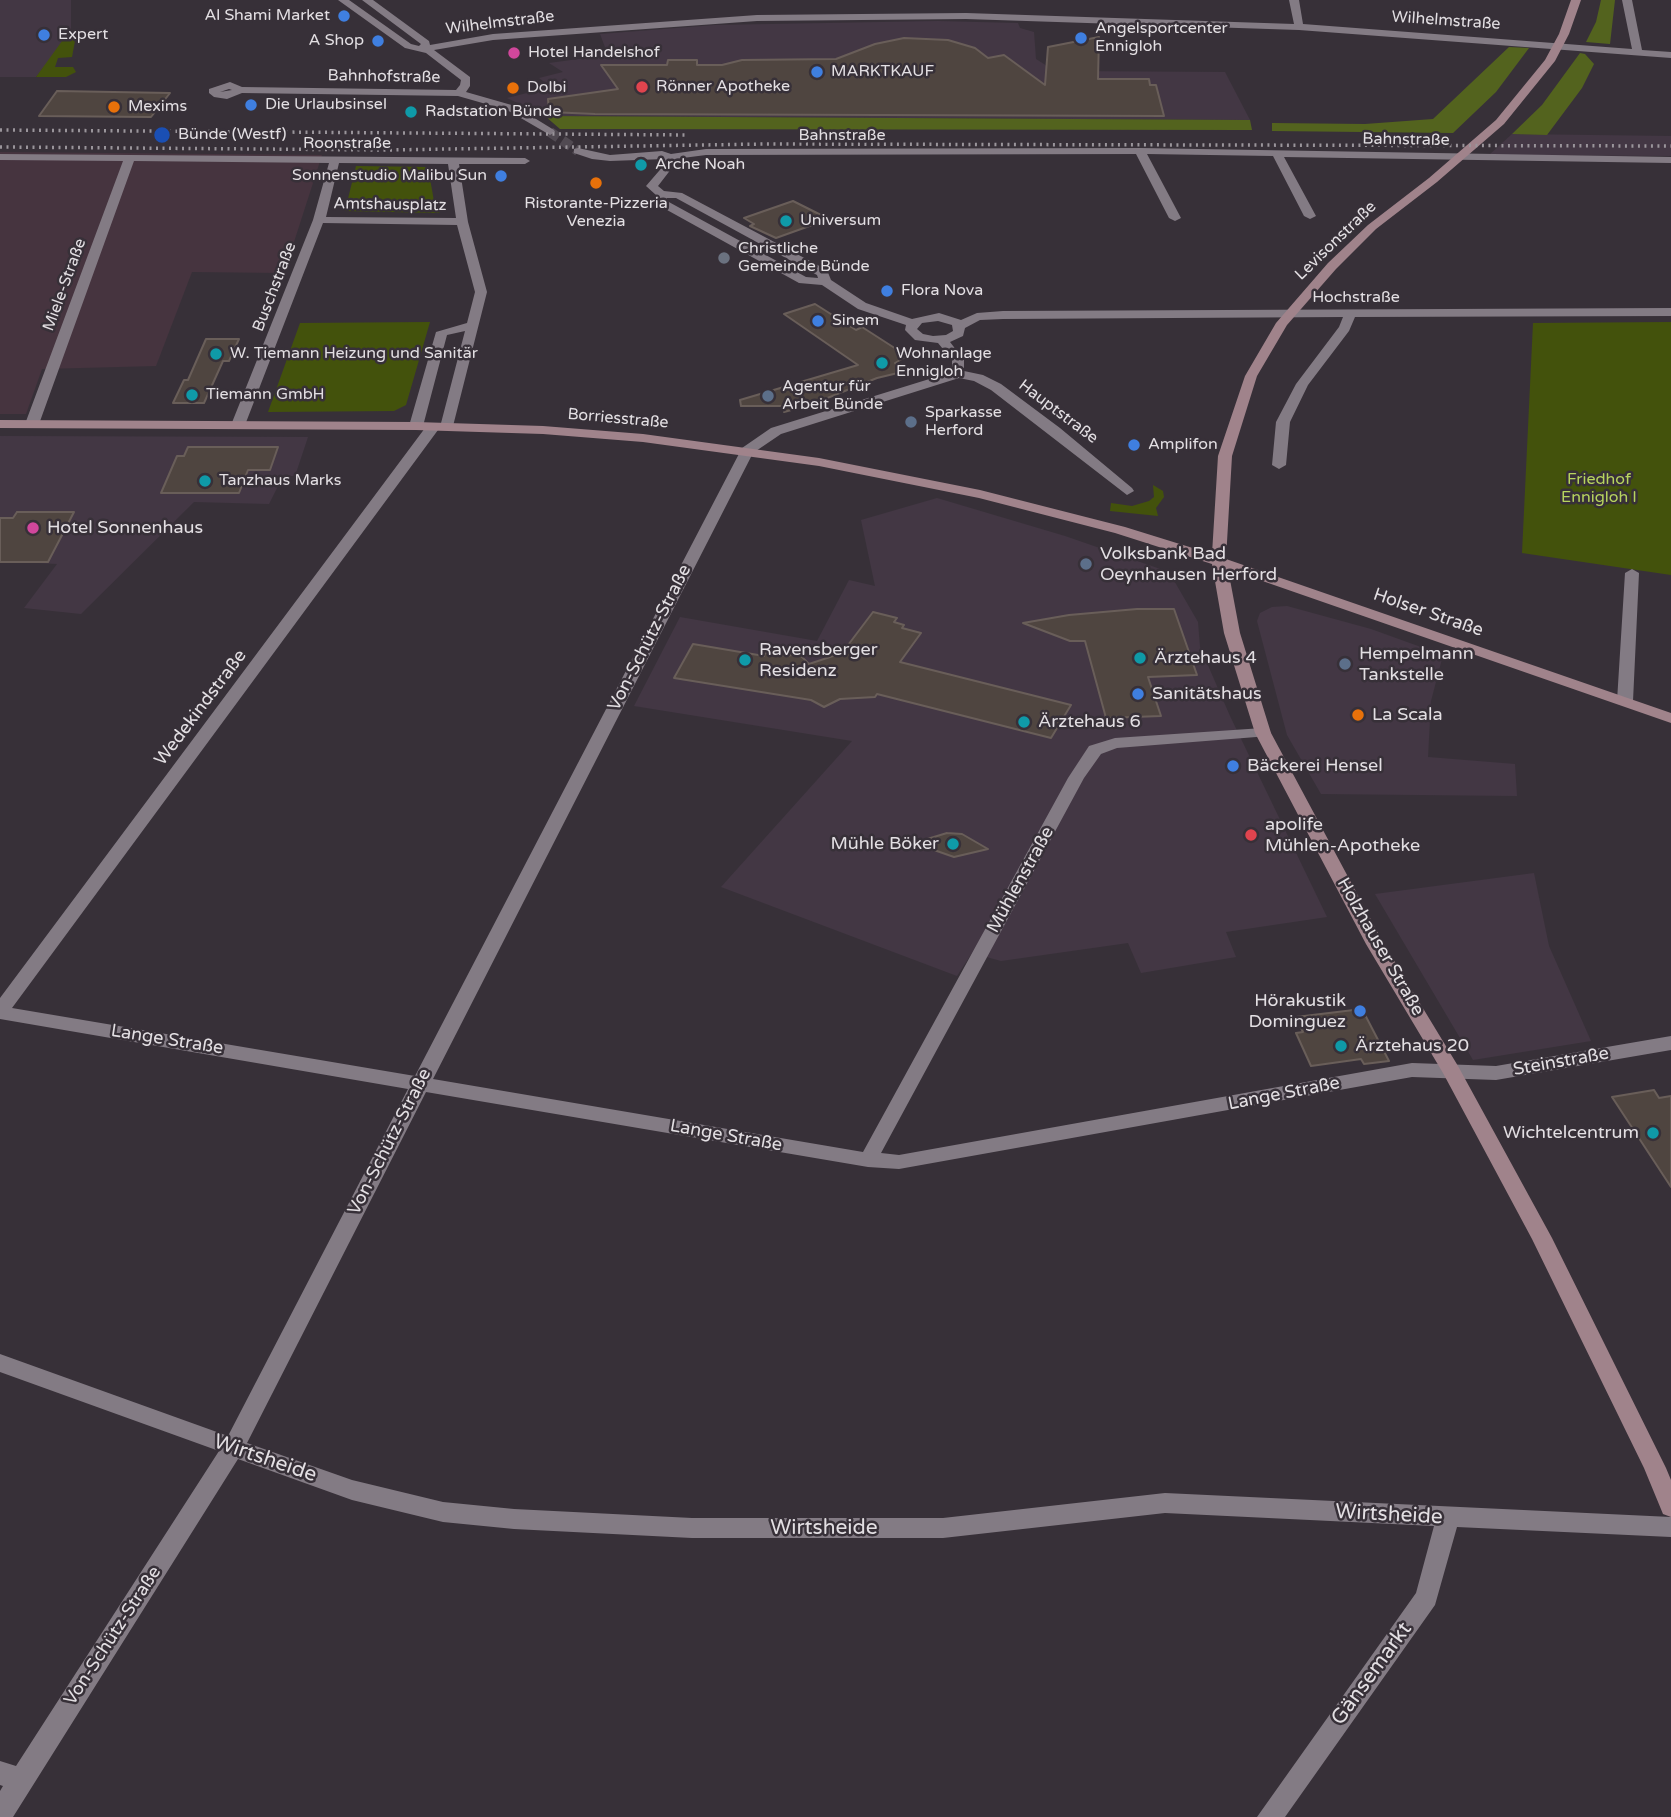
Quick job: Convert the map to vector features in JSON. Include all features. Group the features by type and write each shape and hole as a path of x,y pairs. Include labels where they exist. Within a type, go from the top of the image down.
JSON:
{"main road":[{"name":"Levisonstraße","path":"1219,561 1225,456 1251,376 1282,324 1296,305 1372,227 1433,180 1500,122 1550,61 1564,34 1576,0"},
{"name":"Borriesstraße","path":"0,424 416,426 555,431 747,451 819,462 1013,502 1120,530 1219,561"},
{"name":"Holser Straße","path":"1219,561 1671,718"},
{"name":"Holzhauser Straße","path":"1219,561 1232,633 1264,733 1376,944 1451,1071 1542,1238 1655,1468 1671,1507"}],"street":[{"name":"Bahnhofstraße","path":"240,90 459,93 465,86 466,79 422,49 408,46 343,0"},
{"name":"Bahnhofstraße","path":"367,0 426,43 422,49"},
{"path":"1294,0 1299,27"},
{"path":"1627,0 1639,52"},
{"name":"Wilhelmstraße","path":"422,49 484,38 756,13 965,12 1299,27 1671,55"},
{"path":"459,93 511,108 550,132"},
{"path":"578,151 600,158 662,155 670,157 670,164 652,186 661,194 662,202 803,280 825,282 862,306 914,323"},
{"path":"1140,151 1175,218"},
{"name":"Bahnstraße","path":"670,157 706,152 1140,151 1671,160"},
{"path":"1277,154 1310,216"},
{"name":"Roonstraße","path":"0,157 525,161"},
{"name":"Miele-Straße","path":"32,424 130,158"},
{"name":"Buschstraße","path":"238,425 318,220 335,159"},
{"path":"440,427 481,292 462,222 453,160"},
{"name":"Amtshausplatz","path":"318,220 462,222"},
{"name":"Hochstraße","path":"960,326 977,317 1003,315 1671,312"},
{"path":"1279,465 1283,422 1302,384 1345,328 1350,314"},
{"path":"939,317 952,320 960,326 959,333 942,340 926,339 914,334 911,326 924,318 939,317"},
{"path":"416,426 442,332 471,326"},
{"path":"747,451 776,431 958,374 958,360 942,340"},
{"name":"Hauptstraße","path":"958,374 996,387 1055,431 1127,491"},
{"name":"Wedekindstraße","path":"0,1012 440,427"},
{"name":"Von-Schütz-Straße","path":"0,1814 10,1777 233,1448 747,451"},
{"path":"1625,701 1633,573"},
{"name":"Mühlenstraße","path":"868,1160 1070,789 1095,750 1115,743 1264,733"},
{"name":"Lange Straße","path":"0,1012 868,1160 899,1162 1412,1070 1451,1071"},
{"name":"Steinstraße","path":"1451,1071 1496,1073 1671,1043"},
{"name":"Wirtsheide","path":"0,1363 352,1490 443,1512 514,1519 692,1528 943,1528 1166,1503 1671,1527"},
{"name":"Gänsemarkt","path":"1270,1817 1427,1597 1448,1518"}],"shaded area":[{"path":"0,0 71,0 71,33 36,77 0,77"},
{"path":"937,21 1018,23 1020,28 1034,32 1036,59 1055,71 1225,72 1250,120 545,116 507,98 551,87 539,78 563,72 549,63 608,55 600,34 715,25"},
{"path":"1512,134 1671,136 1671,156 1489,155"},
{"path":"0,152 322,155 284,273 192,272 156,366 42,369 26,414 0,414"},
{"path":"0,436 308,437 295,476 283,476 269,504 194,502 81,614 24,608 57,564 0,561"},
{"path":"937,498 1065,536 1169,572 1198,622 1200,647 1230,716 1327,917 1226,932 1236,957 1141,973 1128,943 1001,961 972,953 957,976 721,887 852,741 634,706 680,617 817,641 849,580 875,586 861,520"},
{"path":"1287,606 1371,629 1443,655 1431,701 1428,757 1515,764 1517,796 1321,794 1287,735 1257,621 1260,613 1272,607"},
{"path":"1534,873 1549,946 1591,1041 1473,1060 1375,894"}],"green space":[{"path":"1601,0 1615,0 1610,44 1586,42 1596,22"},
{"path":"70,30 77,30 72,57 58,58 55,67 73,67 76,72 66,77 36,77"},
{"path":"1509,47 1529,48 1496,92 1453,133 1272,131 1272,123 1365,124 1433,119"},
{"path":"1580,53 1585,54 1594,64 1582,88 1547,135 1512,134 1542,105"},
{"path":"545,116 1250,120 1252,130 560,129"},
{"path":"356,166 428,167 435,207 444,207 439,213 345,211"},
{"path":"430,322 406,405 394,411 268,412 300,323"},
{"name":"Friedhof Ennigloh I","path":"1671,322 1671,575 1522,553 1533,323"},
{"path":"1153,485 1163,491 1164,497 1156,508 1158,516 1110,511 1111,503 1132,506 1149,501 1154,497"}],"building":[{"name":"MARKTKAUF","path":"1099,37 1098,79 1149,79 1150,85 1156,85 1164,116 549,112 548,99 618,89 601,65 667,65 668,60 697,60 697,65 722,65 742,60 836,59 875,44 904,38 948,40 975,48 988,58 1004,55 1045,85 1048,47"},
{"name":"Mexims","path":"57,91 170,93 151,117 39,116"},
{"name":"Universum","path":"793,201 829,219 776,238 750,226 754,224 744,218"},
{"path":"815,304 856,330 862,327 907,356 895,363 902,372 877,378 810,405 784,412 785,406 741,406 740,400 858,365 784,314"},
{"path":"206,339 239,339 229,361 223,361 204,403 173,403 184,380 188,380"},
{"name":"Tanzhaus Marks","path":"188,447 278,447 270,470 248,470 239,493 161,493 177,456 184,456"},
{"name":"Hotel Sonnenhaus","path":"17,512 74,512 48,562 0,562 0,518 13,518"},
{"name":"Ärztehaus 4","path":"1137,609 1174,609 1197,675 1148,677 1161,716 1106,718 1085,641 1070,641 1023,623 1069,615"},
{"name":"Ravensberger Residenz","path":"873,612 897,618 894,622 904,625 902,628 921,633 900,662 1071,705 1051,738 877,694 875,697 840,699 824,707 811,700 674,678 693,644 764,656 765,653 788,656 798,653 809,664 842,653"},
{"name":"Mühle Böker","path":"947,833 962,834 988,849 954,857 914,843"},
{"name":"Ärztehaus 20","path":"1362,1009 1389,1061 1364,1064 1361,1059 1311,1066 1296,1033 1303,1032 1296,1017"},
{"name":"Wichtelcentrum","path":"1654,1090 1659,1098 1671,1096 1671,1187 1612,1097"}],"tunnel":[{"path":"550,132 578,151"}],"railway":[{"path":"0,130 689,135"},
{"path":"0,147 386,150 764,144 1671,146"}],"place":[{"name":"Al Shami Market","path":"344,16"},
{"name":"Expert","path":"44,35"},
{"name":"Angelsportcenter Ennigloh","path":"1081,38"},
{"name":"A Shop","path":"378,41"},
{"name":"Hotel Handelshof","path":"514,53"},
{"name":"MARKTKAUF","path":"817,72"},
{"name":"Rönner Apotheke","path":"642,87"},
{"name":"Dolbi","path":"513,88"},
{"name":"Die Urlaubsinsel","path":"251,105"},
{"name":"Mexims","path":"114,107"},
{"name":"Radstation Bünde","path":"411,112"},
{"name":"Bünde (Westf)","path":"162,135"},
{"name":"Arche Noah","path":"641,165"},
{"name":"Sonnenstudio Malibu Sun","path":"501,176"},
{"name":"Ristorante-Pizzeria Venezia","path":"596,183"},
{"name":"Universum","path":"786,221"},
{"name":"Christliche Gemeinde Bünde","path":"724,258"},
{"name":"Flora Nova","path":"887,291"},
{"name":"Sinem","path":"818,321"},
{"name":"W. Tiemann Heizung und Sanitär","path":"216,354"},
{"name":"Wohnanlage Ennigloh","path":"882,363"},
{"name":"Tiemann GmbH","path":"192,395"},
{"name":"Agentur für Arbeit Bünde","path":"768,396"},
{"name":"Sparkasse Herford","path":"911,422"},
{"name":"Amplifon","path":"1134,445"},
{"name":"Tanzhaus Marks","path":"205,481"},
{"name":"Hotel Sonnenhaus","path":"33,528"},
{"name":"Volksbank Bad Oeynhausen Herford","path":"1086,564"},
{"name":"Ärztehaus 4","path":"1140,658"},
{"name":"Ravensberger Residenz","path":"745,660"},
{"name":"Hempelmann Tankstelle","path":"1345,664"},
{"name":"Sanitätshaus","path":"1138,694"},
{"name":"La Scala","path":"1358,715"},
{"name":"Ärztehaus 6","path":"1024,722"},
{"name":"Bäckerei Hensel","path":"1233,766"},
{"name":"apolife Mühlen-Apotheke","path":"1251,835"},
{"name":"Mühle Böker","path":"953,844"},
{"name":"Hörakustik Dominguez","path":"1360,1011"},
{"name":"Ärztehaus 20","path":"1341,1046"},
{"name":"Wichtelcentrum","path":"1653,1133"}]}
